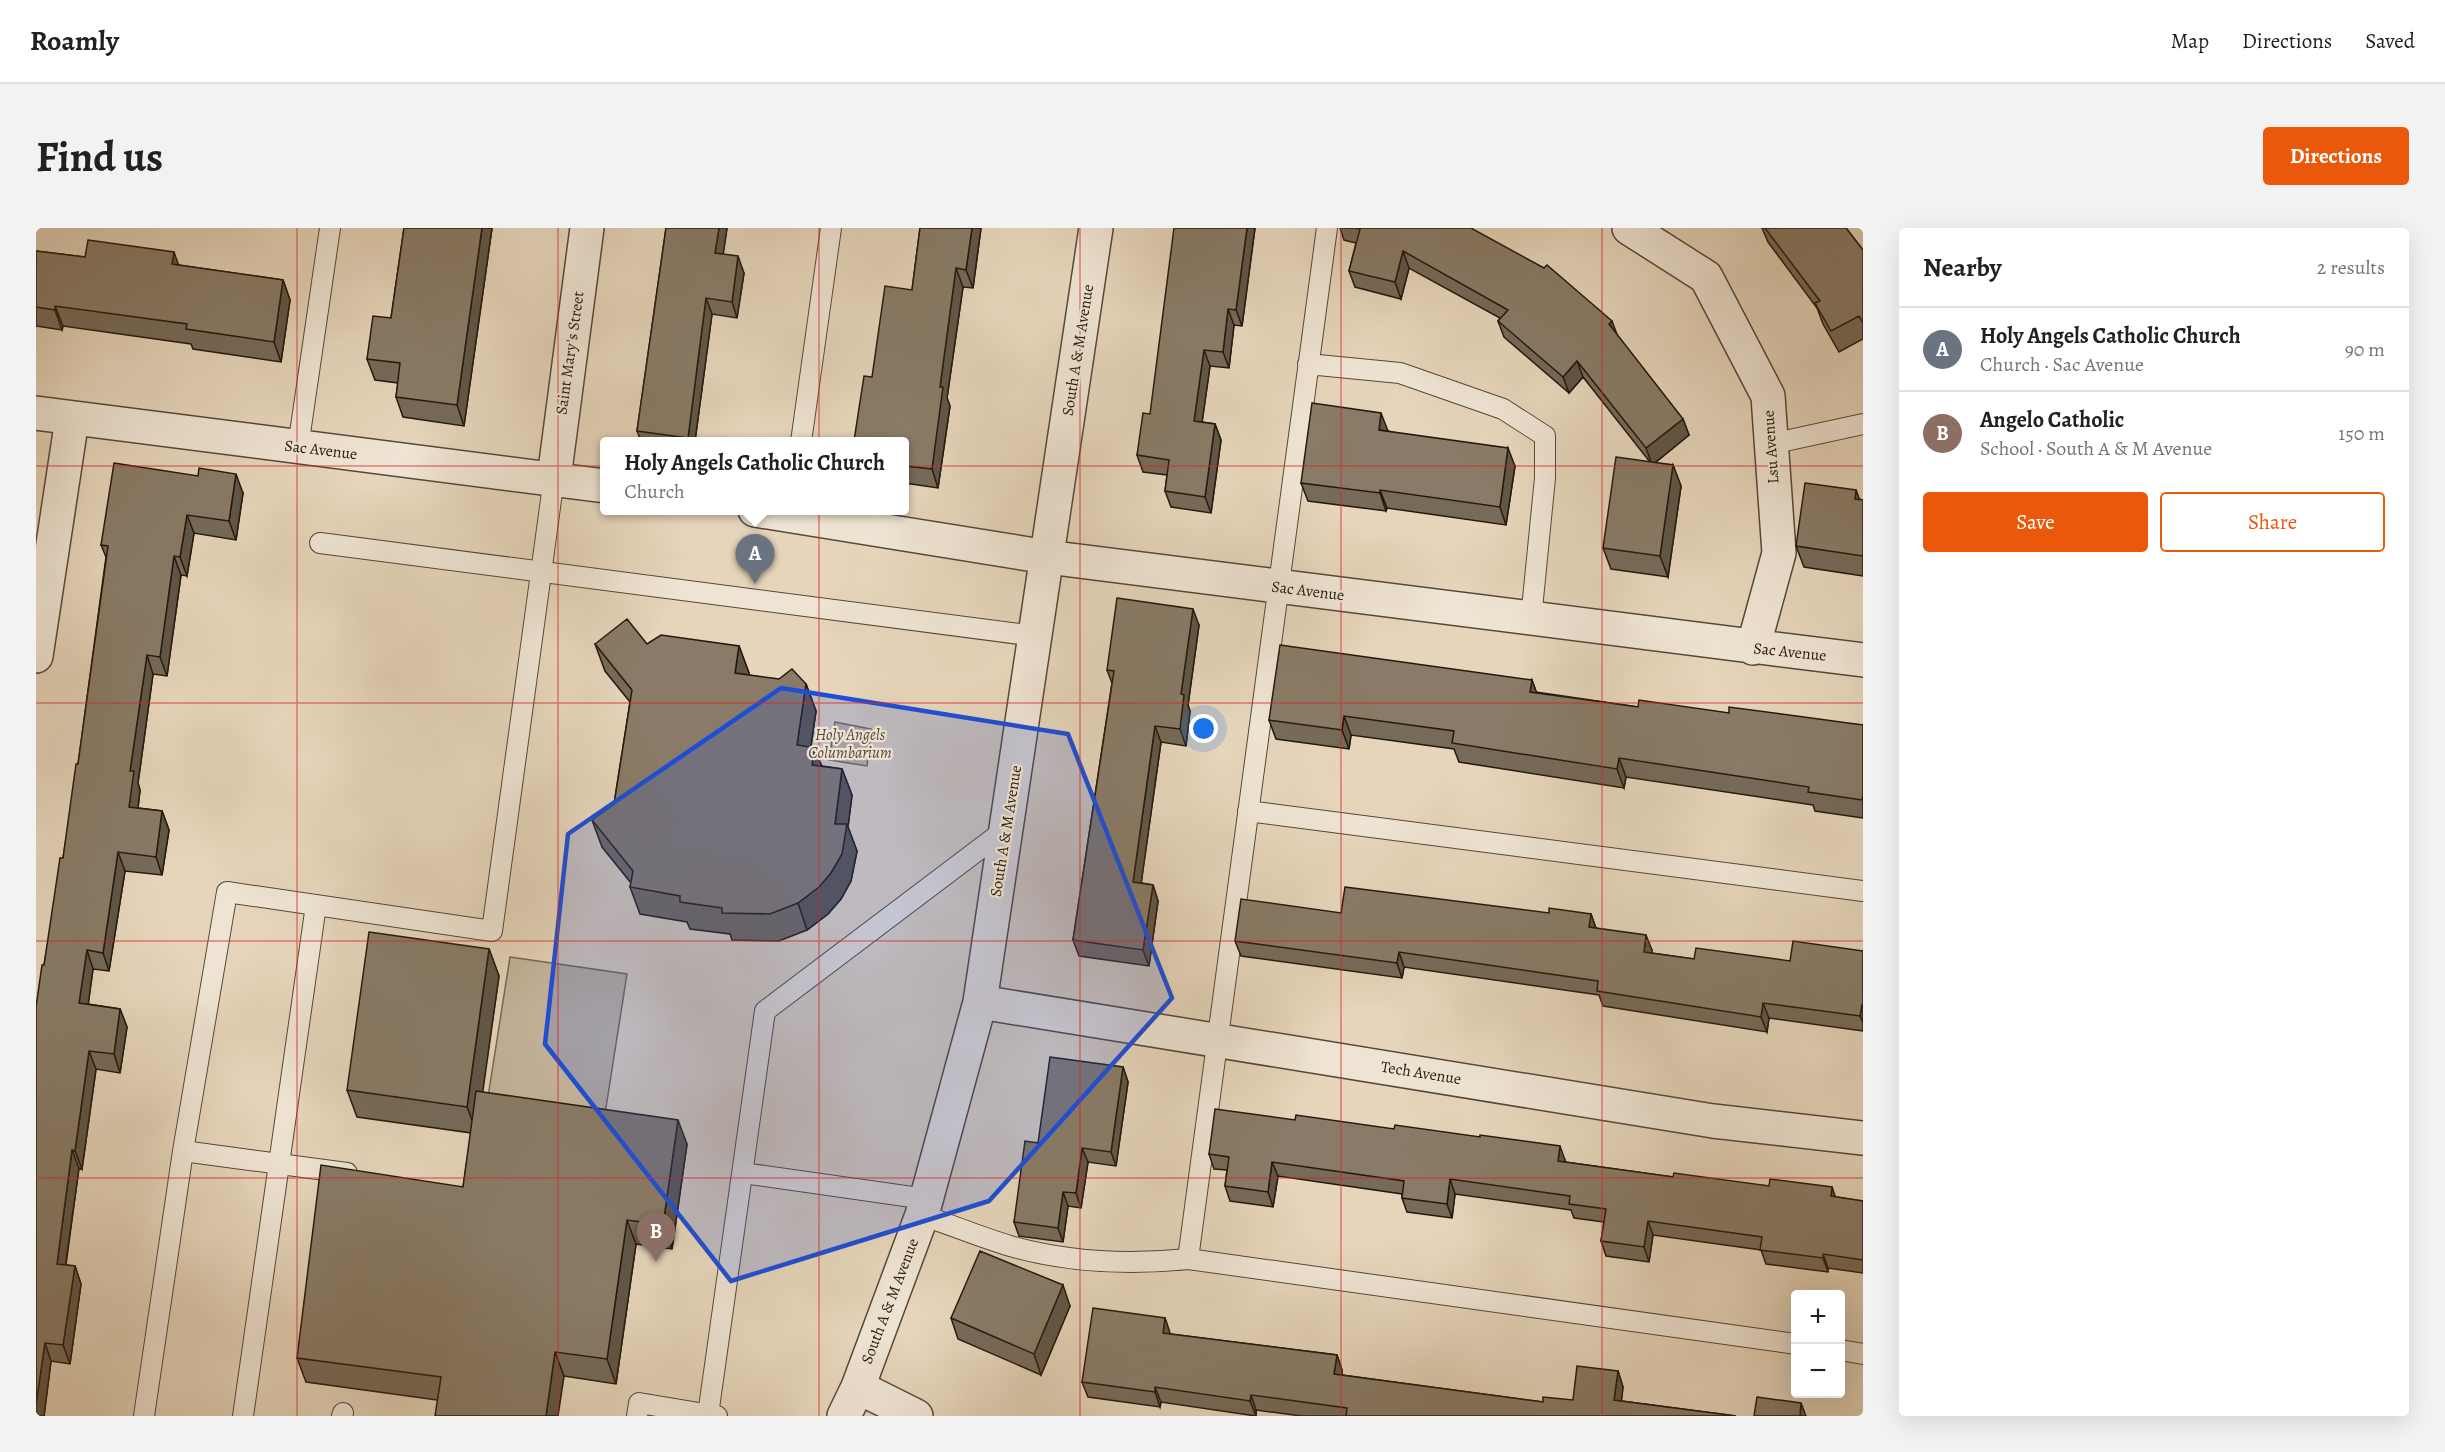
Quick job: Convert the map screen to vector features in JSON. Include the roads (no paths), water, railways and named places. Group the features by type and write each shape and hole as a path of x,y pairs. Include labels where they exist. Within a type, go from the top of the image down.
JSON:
{"street":[{"name":"Saint Mary's Street","path":"554,478 587,228"},
{"name":"South A & M Avenue","path":"844,1416 858,1387 924,1207 980,1002 1096,228"},
{"name":"Lsu Avenue","path":"1629,228 1706,277 1768,396 1779,553 1752,648"},
{"name":"Sac Avenue","path":"36,413 600,485"},
{"path":"36,656 72,418"},
{"name":"Sac Avenue","path":"803,515 1047,557 1752,648 1863,660"},
{"name":"Tech Avenue","path":"980,1002 1713,1121 1863,1138"},
{"path":"858,1387 916,1416"}],"lane":[{"path":"298,447 330,228"},
{"path":"802,437 831,228"},
{"path":"1188,1259 1327,228"},
{"path":"1308,364 1400,373 1503,409 1545,436 1545,478 1531,619"},
{"path":"1771,444 1863,424"},
{"path":"144,1416 183,1151 227,892 492,931 554,478"},
{"path":"320,543 1035,636"},
{"path":"1248,811 1863,891"},
{"path":"637,1416 639,1403 712,1415 765,1011 1006,830"},
{"path":"243,1416 316,905"},
{"path":"183,1151 370,1175"},
{"path":"743,1173 924,1207 1011,1246 1081,1258 1141,1264 1188,1259 1791,1343"},
{"path":"1845,1351 1863,1354"}],"place":[{"name":"Holy Angels Catholic Church","path":"755,584"},
{"name":"Angelo Catholic","path":"656,1262"}],"park label":[{"name":"Holy Angels Columbarium","path":"850,744"}]}
